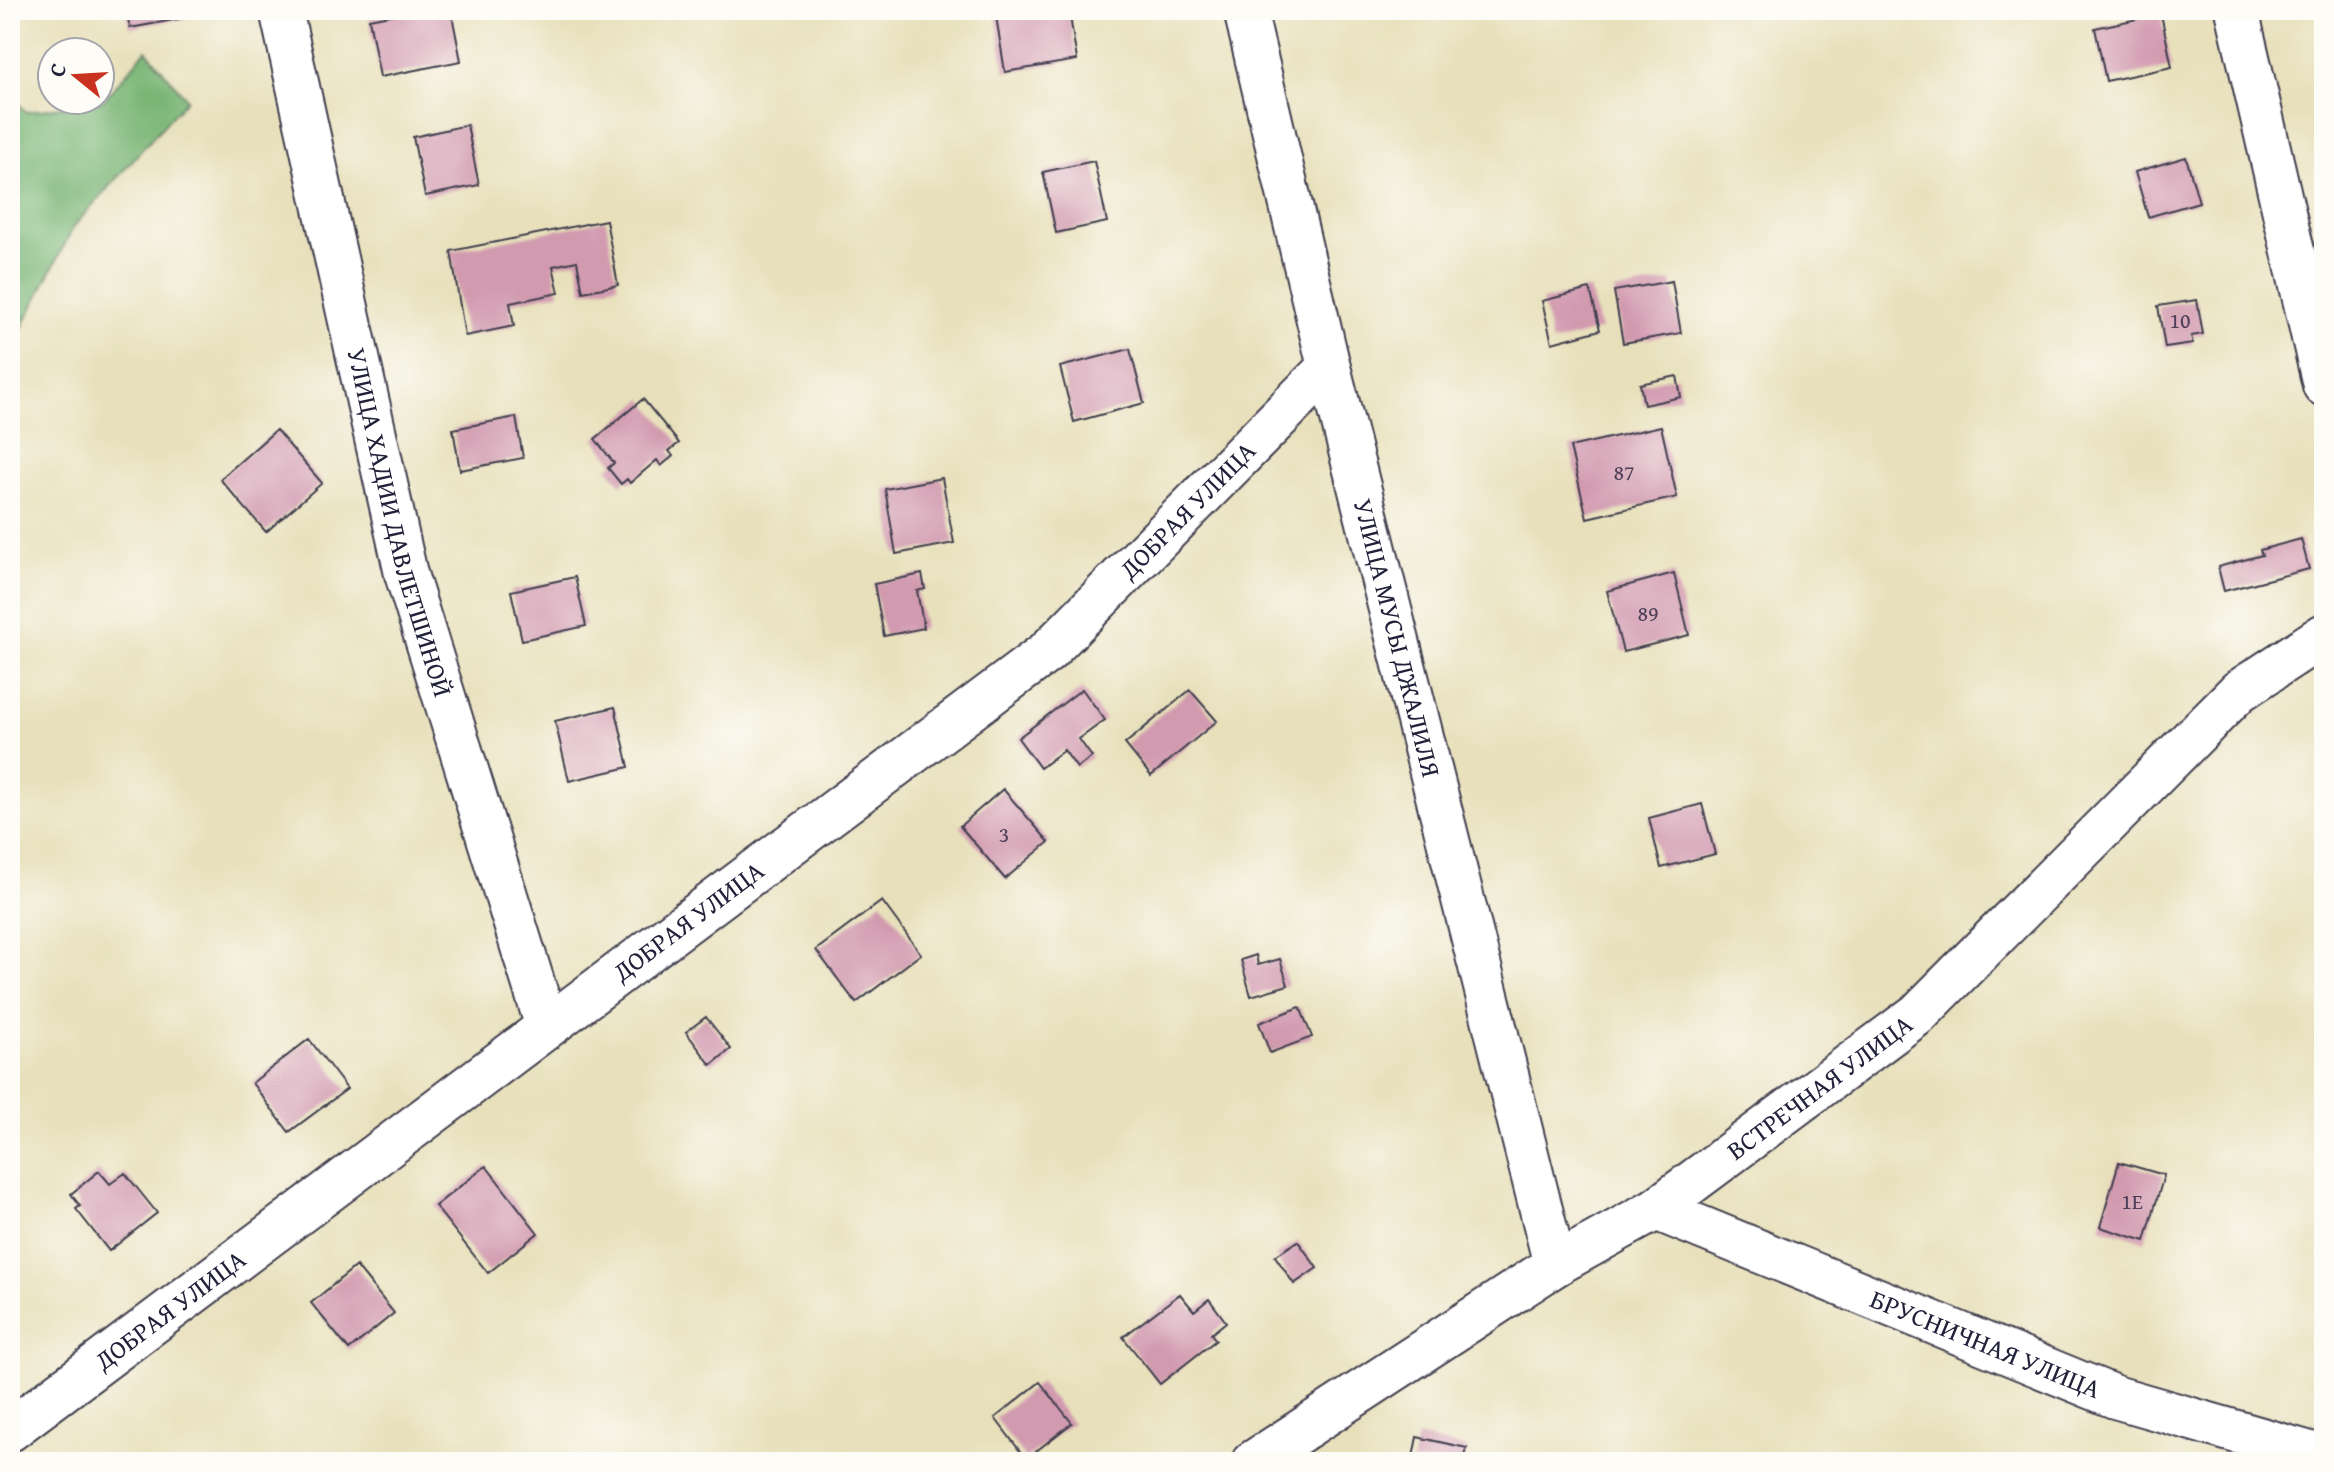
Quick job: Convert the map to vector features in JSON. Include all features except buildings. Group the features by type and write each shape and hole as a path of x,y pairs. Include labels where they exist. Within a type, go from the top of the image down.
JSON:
{"street":[{"name":"УЛИЦА ХАДИИ ДАВЛЕТШИНОЙ","path":"281,10 406,574 547,1027"},
{"name":"УЛИЦА МУСЫ ДЖАЛИЛЯ","path":"1245,10 1329,367 1555,1265"},
{"path":"2237,10 2324,385"},
{"name":"ДОБРАЯ УЛИЦА","path":"10,1430 1047,652 1329,367"},
{"name":"ВСТРЕЧНАЯ УЛИЦА","path":"1253,1462 1555,1265 1656,1209 1918,1014 2239,691 2324,635"},
{"name":"БРУСНИЧНАЯ УЛИЦА","path":"1656,1209 2115,1397 2324,1457"}],"green space":[{"path":"146,50 187,99 74,226 10,351 10,94 26,112 36,111 36,116 116,116 116,86"}]}
